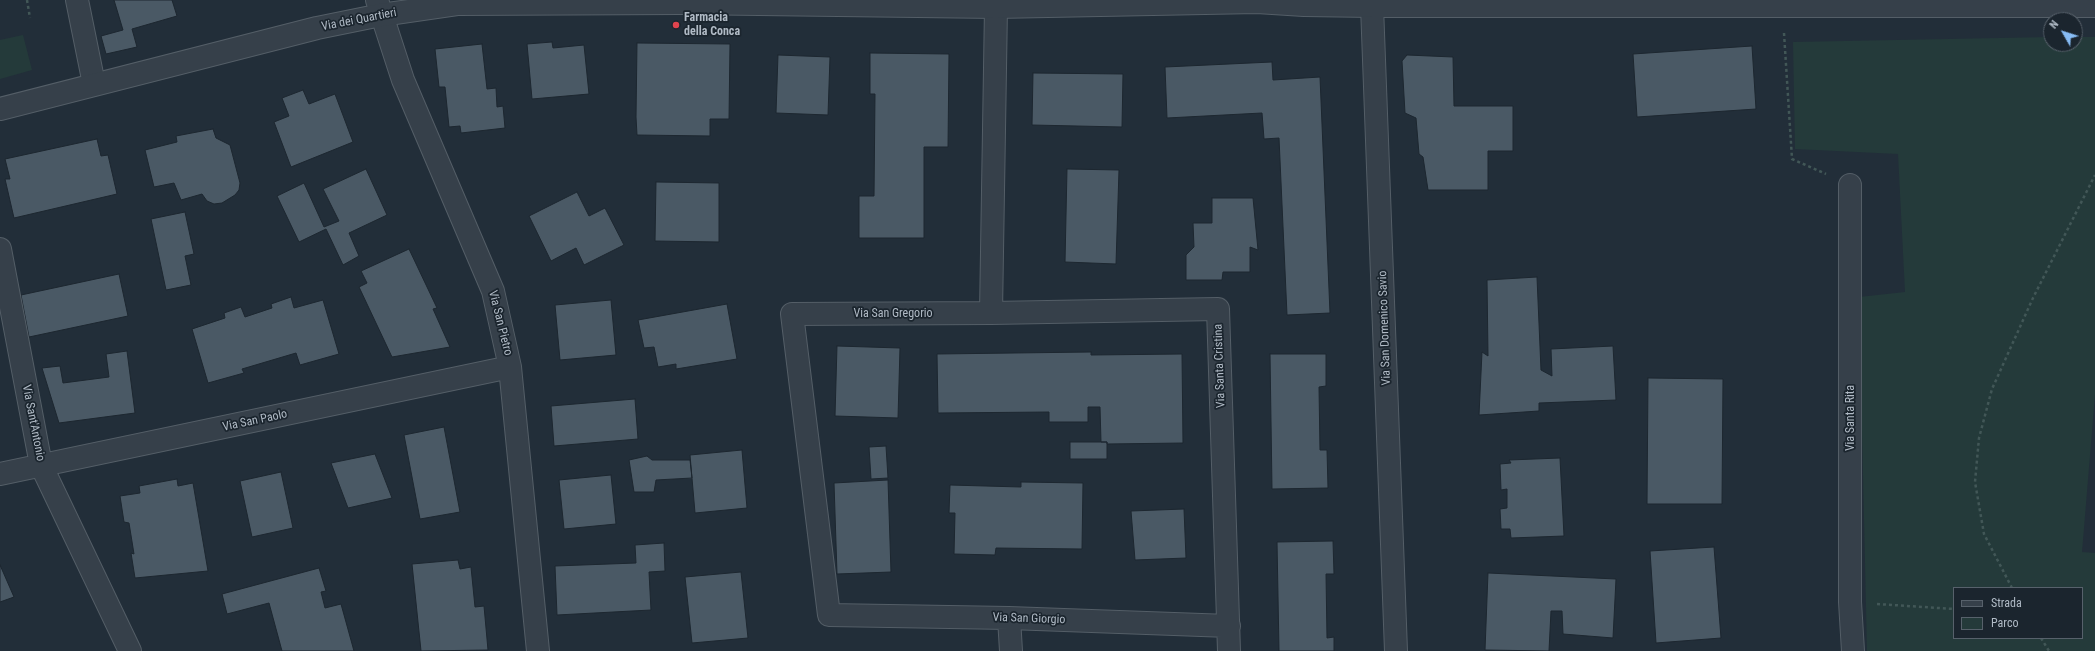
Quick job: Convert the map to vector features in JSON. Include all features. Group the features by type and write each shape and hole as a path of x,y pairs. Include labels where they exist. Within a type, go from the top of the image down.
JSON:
{"street":[{"path":"76,0 94,84"},
{"name":"Via dei Quartieri","path":"0,108 317,28 379,7 457,4 680,1 996,7 1092,3 1257,1 1304,5 1372,6 1470,3 1776,7 2095,6"},
{"name":"Via San Domenico Savio","path":"1372,6 1396,651"},
{"name":"Via San Pietro","path":"379,7 403,80 493,291 510,368 538,651"},
{"path":"991,313 996,7"},
{"name":"Via Santa Rita","path":"1850,185 1850,602 1853,651"},
{"name":"Via Sant'Antonio","path":"0,249 41,465 130,651"},
{"name":"Via Santa Cristina","path":"991,313 1218,309 1229,626"},
{"name":"Via San Gregorio","path":"829,615 792,314 991,313"},
{"name":"Via San Paolo","path":"0,474 510,368"},
{"name":"Via San Giorgio","path":"829,615 1010,618 1229,626"},
{"path":"1010,618 1011,651"},
{"path":"1229,626 1230,651"}],"path":[{"path":"27,0 30,18"},
{"path":"1776,7 1776,24 1784,26 1792,159 1850,185"},
{"path":"2011,587 1984,534 1974,482 1979,438 1992,389 2033,298 2095,175"},
{"path":"1850,602 1953,609"},
{"path":"2042,639 2049,651"}],"green space":[{"path":"23,35 32,70 0,79 0,40"},
{"path":"2043,37 2043,52 2083,52 2083,37 2095,37 2095,395 2082,552 2095,553 2095,651 1867,651 1859,297 1905,292 1898,154 1795,149 1793,42"}],"building":[{"path":"114,0 172,0 177,16 132,29 137,47 106,54 101,36 123,30"},
{"path":"552,42 553,48 584,45 589,94 532,99 527,44"},
{"path":"637,43 730,44 729,119 710,119 710,136 637,135"},
{"path":"482,44 487,89 496,88 497,107 503,106 505,128 461,133 460,126 449,127 445,87 439,87 435,49"},
{"path":"1752,46 1756,109 1637,117 1633,54"},
{"path":"870,53 949,54 948,147 924,147 924,238 859,238 859,196 874,196 875,94 870,94"},
{"path":"778,55 830,57 828,115 776,113"},
{"path":"1407,55 1453,57 1454,106 1513,106 1513,151 1488,151 1488,190 1428,190 1423,157 1419,154 1416,118 1405,113 1402,61"},
{"path":"1272,62 1273,80 1320,77 1330,313 1287,315 1279,138 1264,139 1262,113 1167,118 1165,67"},
{"path":"1033,73 1123,74 1122,127 1032,125"},
{"path":"303,90 309,104 335,94 353,142 291,167 274,122 289,116 282,98"},
{"path":"213,129 216,138 230,145 240,183 239,190 235,195 222,203 214,204 207,201 202,194 181,200 174,183 154,187 145,150 177,142 176,136"},
{"path":"97,139 101,156 108,155 117,194 14,218 5,179 10,179 5,159"},
{"path":"366,169 387,215 349,233 359,256 343,265 326,229 299,242 277,196 304,183 324,227 339,221 323,189"},
{"path":"1067,169 1119,170 1116,264 1065,262"},
{"path":"656,182 719,183 719,242 655,241"},
{"path":"577,192 589,216 605,208 624,245 584,265 576,248 551,261 529,216"},
{"path":"1212,198 1253,198 1258,250 1250,247 1250,272 1223,272 1222,280 1186,280 1186,255 1194,247 1193,223 1212,223"},
{"path":"185,212 194,254 185,256 191,285 166,290 151,219"},
{"path":"409,249 437,308 433,309 450,347 392,357 359,287 367,283 361,271"},
{"path":"119,274 128,316 29,337 21,295"},
{"path":"1537,277 1541,370 1552,376 1551,349 1613,346 1616,400 1539,403 1539,411 1479,415 1482,352 1488,356 1487,280"},
{"path":"291,297 294,308 323,300 339,354 300,365 296,353 242,369 244,373 208,383 192,329 225,318 224,313 241,307 245,317 272,308 271,304"},
{"path":"611,300 616,355 560,360 555,305"},
{"path":"727,304 737,359 676,369 676,364 658,367 654,347 644,348 638,320"},
{"path":"837,346 900,348 898,418 835,416"},
{"path":"127,351 135,413 59,423 42,368 60,366 63,383 109,377 106,354"},
{"path":"1091,352 1091,355 1182,354 1183,443 1107,444 1107,442 1101,442 1100,407 1088,407 1088,422 1049,422 1049,412 938,413 937,354"},
{"path":"1270,354 1326,354 1326,386 1319,387 1320,450 1327,450 1328,488 1272,489"},
{"path":"1648,378 1723,379 1722,504 1647,504"},
{"path":"635,399 638,439 554,446 551,406"},
{"path":"444,427 460,512 420,519 404,435"},
{"path":"1070,442 1107,442 1107,459 1070,459"},
{"path":"886,446 888,478 871,479 869,447"},
{"path":"742,450 747,508 695,513 690,455"},
{"path":"375,454 392,498 348,508 331,463"},
{"path":"647,456 652,460 690,460 692,478 656,480 654,492 634,492 629,460"},
{"path":"1560,458 1564,536 1511,538 1510,529 1501,529 1500,509 1507,508 1507,489 1501,490 1500,464 1511,463 1509,460"},
{"path":"281,472 293,528 252,537 240,481"},
{"path":"611,475 616,524 564,529 559,480"},
{"path":"177,479 178,486 193,483 208,571 135,578 131,553 134,554 129,523 124,522 120,496 140,493 139,486"},
{"path":"888,480 891,572 837,574 834,483"},
{"path":"1021,482 1083,483 1082,549 996,548 995,555 954,554 955,513 949,513 950,485 1021,487"},
{"path":"1184,509 1186,558 1135,560 1131,511"},
{"path":"1333,541 1334,574 1326,574 1327,638 1334,637 1334,651 1279,651 1277,542"},
{"path":"664,543 665,571 649,572 651,610 557,615 555,566 636,563 635,545"},
{"path":"1714,547 1721,638 1656,643 1650,551"},
{"path":"458,560 460,569 471,567 475,607 484,606 488,650 421,651 412,564"},
{"path":"0,565 14,597 0,602"},
{"path":"319,568 326,591 321,592 325,608 341,604 354,651 282,651 269,603 227,614 222,594"},
{"path":"741,572 748,638 692,643 685,577"},
{"path":"1488,573 1616,579 1613,638 1563,634 1562,611 1551,611 1549,651 1485,650"}],"place":[{"name":"Farmacia della Conca","path":"676,25"}]}
